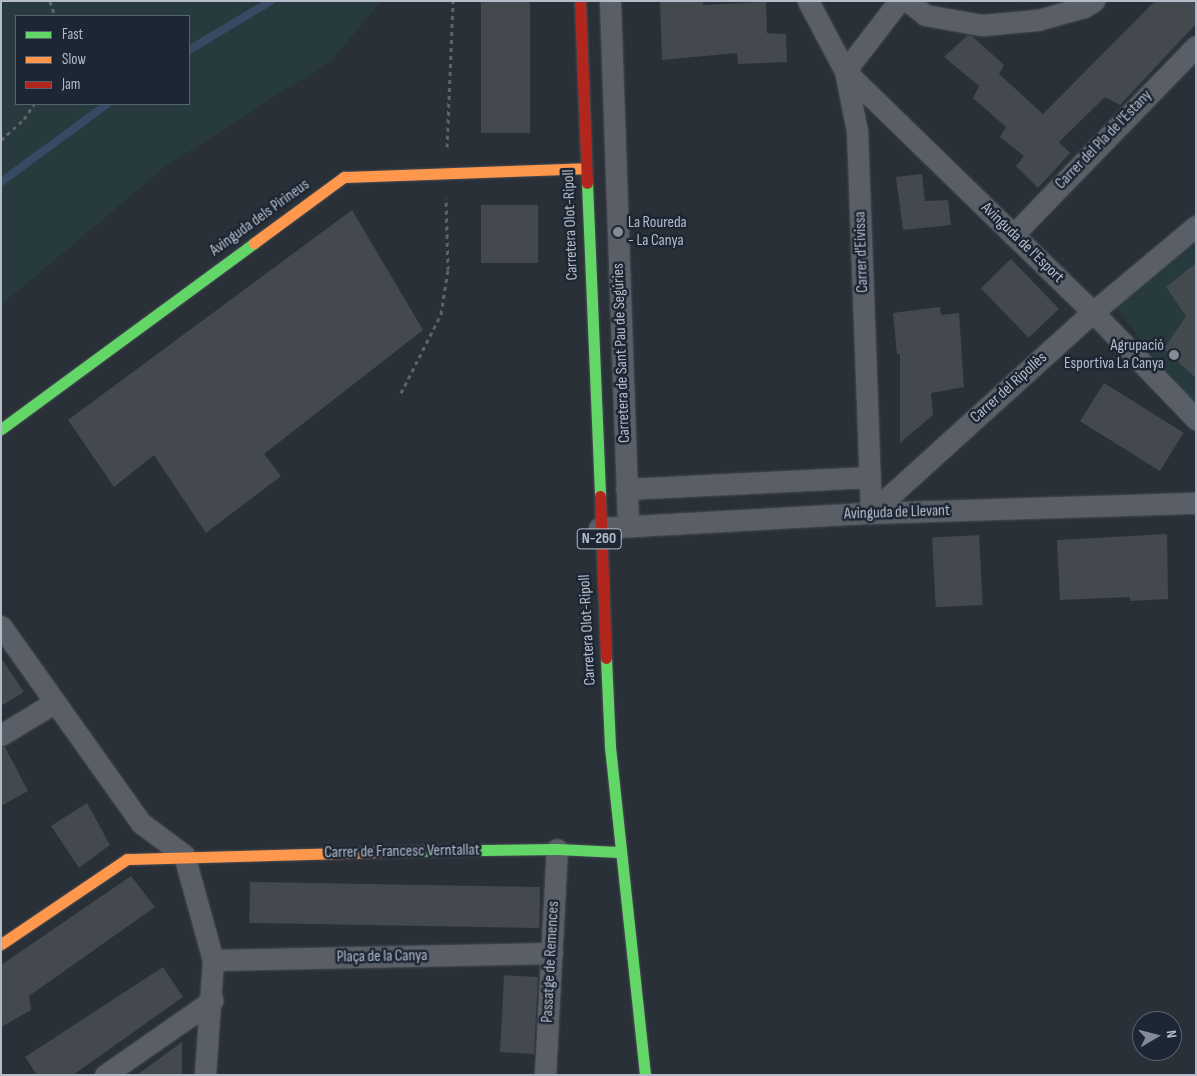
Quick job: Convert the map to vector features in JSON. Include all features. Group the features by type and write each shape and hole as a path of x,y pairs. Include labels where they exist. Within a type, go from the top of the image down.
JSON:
{"street":[{"name":"Carretera Olot-Ripoll","path":"580,1 599,528 610,748 619,852 645,1075"},
{"name":"Carretera de Sant Pau de Segúries","path":"610,1 628,525"},
{"name":"Carrer d'Eivissa","path":"808,1 845,71 857,131 871,513"},
{"path":"845,71 899,1"},
{"path":"908,1 925,15 982,24 1038,20 1084,8 1094,1"},
{"name":"Carrer del Pla de l'Estany","path":"1013,235 1196,46"},
{"name":"Avinguda de l'Esport","path":"845,71 1093,312 1196,419"},
{"name":"Avinguda dels Pirineus","path":"1,429 344,177 586,168"},
{"name":"Carrer del Ripollès","path":"871,513 1093,312 1196,226"},
{"path":"626,489 870,477"},
{"name":"Avinguda de Llevant","path":"599,528 871,513 1196,503"},
{"path":"1,626 141,823 184,855 213,960 213,1000 205,1075"},
{"path":"1,735 55,702"},
{"name":"Carrer de Francesc Verntallat","path":"1,944 127,859 184,855 557,849 619,852"},
{"name":"Passatge de Remences","path":"545,1075 557,849"},
{"name":"Plaça de la Canya","path":"213,960 552,953"},
{"path":"105,1075 213,1000"}],"path":[{"path":"50,1 55,15"},
{"path":"401,393 440,314 448,270 446,173 453,1"},
{"path":"1,140 24,119 33,105"}],"green space":[{"path":"1,1 381,1 332,60 166,166 1,305"},
{"name":"Agrupació Esportiva La Canya","path":"1196,233 1196,412 1109,298"}],"building":[{"path":"481,1 530,1 530,133 481,133"},
{"path":"660,1 703,1 703,5 766,2 767,33 786,34 787,62 738,64 737,53 662,60"},
{"path":"1155,1 1196,1 1196,24 1120,105 1105,97 1059,142 1070,153 1038,188 1016,166 1024,156 1000,137 1006,127 973,98 979,86 944,57 968,35 972,36 1004,65 999,74 1043,114"},
{"path":"922,174 925,201 948,200 951,225 903,230 896,177"},
{"path":"481,205 538,205 538,263 481,263"},
{"path":"352,210 423,330 264,454 281,476 206,533 154,455 114,487 68,420"},
{"path":"1011,259 1059,309 1029,338 981,288"},
{"path":"1196,263 1196,378 1164,349 1186,316 1166,287"},
{"path":"940,307 941,315 959,313 964,387 931,393 933,415 900,443 900,354 897,354 893,313"},
{"path":"1104,383 1184,433 1160,471 1080,421"},
{"path":"1167,534 1168,599 1130,601 1130,597 1060,600 1057,540"},
{"path":"979,535 983,605 936,607 932,537"},
{"path":"1,658 24,692 1,706"},
{"path":"1,747 5,747 28,791 1,806"},
{"path":"87,803 110,845 79,868 51,826"},
{"path":"131,876 155,907 29,996 31,1010 1,1027 1,965"},
{"path":"250,882 540,887 539,928 249,923"},
{"path":"163,967 183,997 73,1075 37,1075 25,1057"},
{"path":"504,975 538,977 534,1054 500,1052"},
{"path":"182,1042 182,1075 137,1075"}],"waterway":[{"path":"190,49 271,1"},
{"path":"1,182 106,105"}],"traffic: fast":[{"path":"587,183 600,496"},
{"path":"1,429 254,243"},
{"path":"606,658 610,747 645,1075"},
{"path":"410,851 557,849 619,852"}],"traffic: slow":[{"path":"254,243 344,177 586,168"},
{"path":"1,944 127,859 410,851"}],"traffic: jam":[{"path":"580,1 587,183"},
{"path":"600,496 606,658"}],"place":[{"name":"La Roureda - La Canya","path":"618,232"},
{"name":"Agrupació Esportiva La Canya","path":"1174,355"}]}
